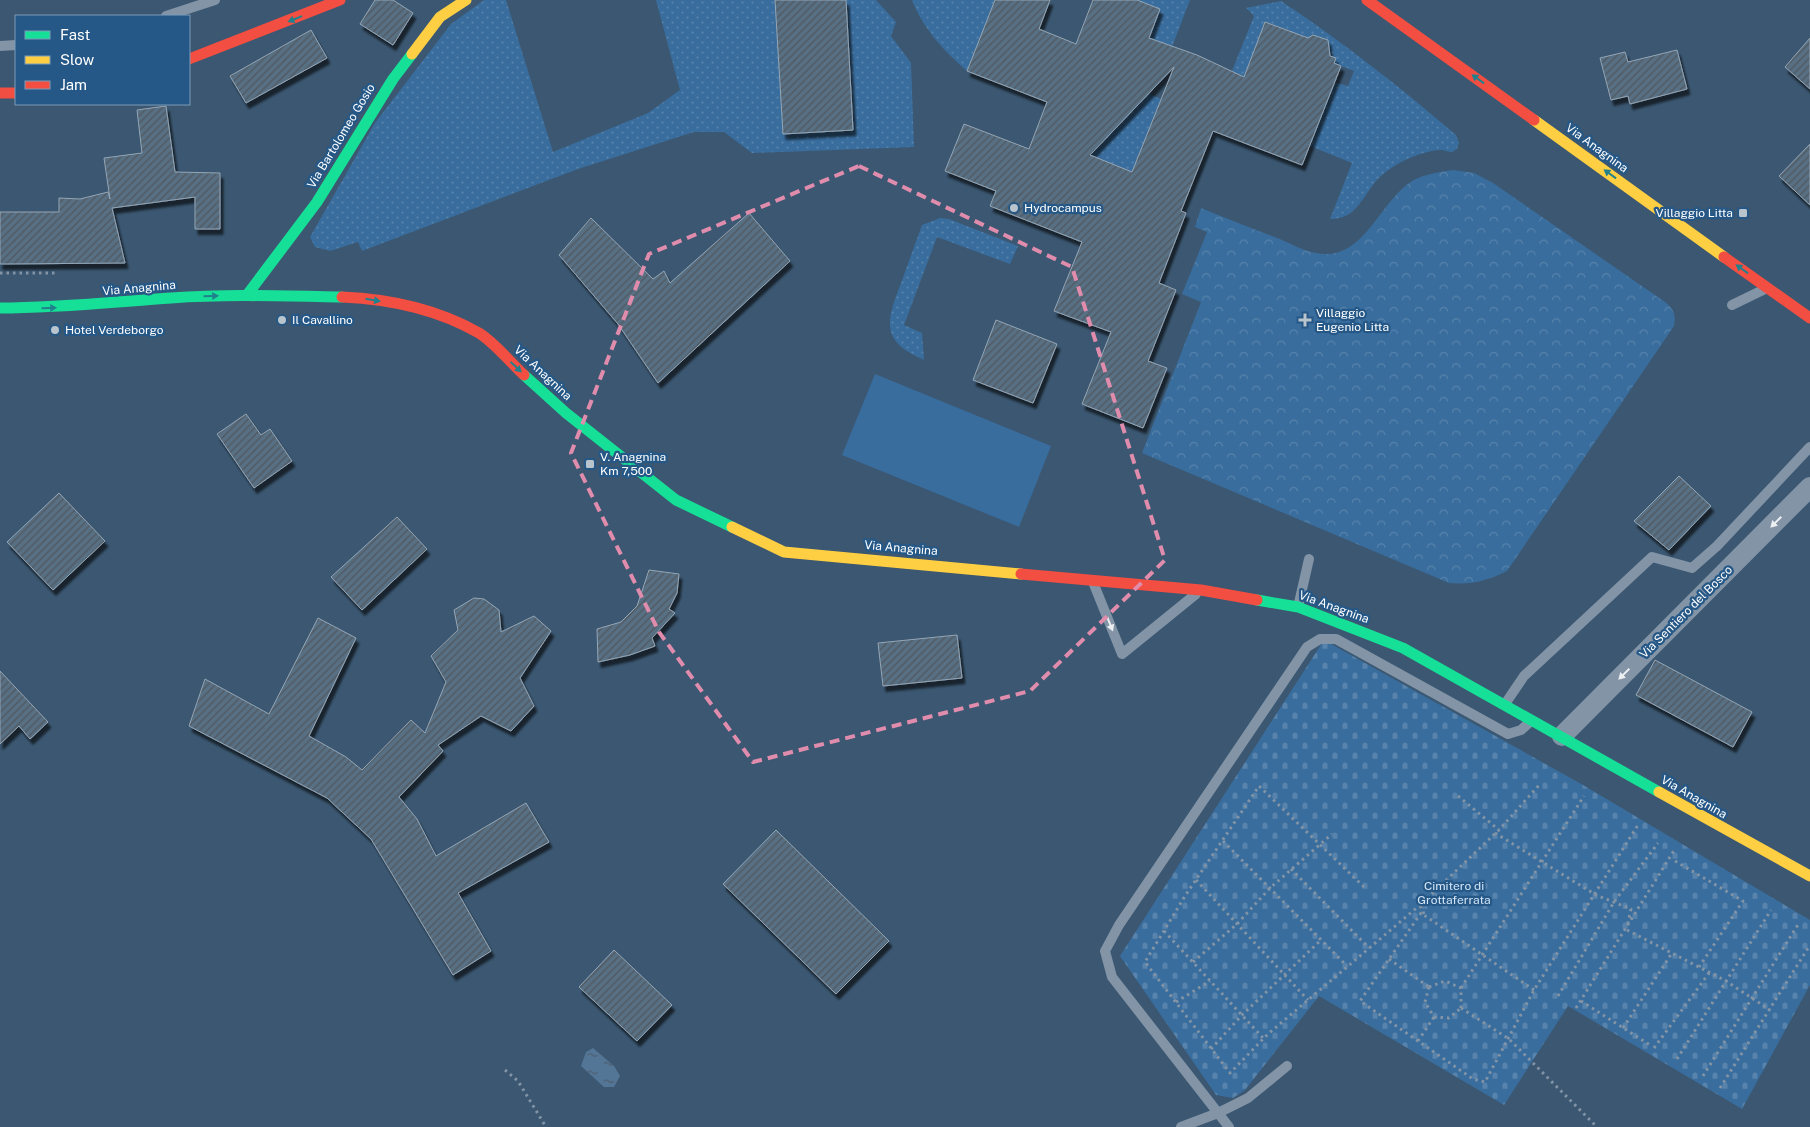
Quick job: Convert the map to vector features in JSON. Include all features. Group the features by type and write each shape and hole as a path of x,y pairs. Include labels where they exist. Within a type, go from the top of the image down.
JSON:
{"main road":[{"path":"190,59 253,36 340,0"},
{"name":"Via Bartolomeo Gosio","path":"247,295 305,219 381,96 444,6 466,0"},
{"name":"Via Anagnina","path":"1367,0 1810,318"},
{"path":"0,93 15,93"},
{"name":"Via Anagnina","path":"0,308 59,308 172,298 247,295 366,298 428,309 480,334 566,413 676,500 784,552 1201,590 1298,607 1403,648 1562,736 1719,827 1810,876"}],"street":[{"name":"Via Sentiero del Bosco","path":"1562,736 1810,487"}],"lane":[{"path":"169,15 215,0"},
{"path":"0,46 15,45"},
{"path":"1732,305 1768,288"},
{"path":"1505,705 1524,676 1652,557 1692,568 1717,546 1810,447"},
{"path":"1298,607 1308,559"},
{"path":"1092,579 1122,654 1201,590"},
{"path":"1228,1127 1112,976 1105,951 1119,925 1307,647 1320,639 1336,639 1508,734 1521,730 1532,720"},
{"path":"1181,1127 1218,1114 1248,1098 1287,1066"}],"path":[{"path":"0,273 57,273"},
{"path":"1364,887 1259,786 1196,880 1145,962 1230,1073 1264,1039 1308,1000 1420,905 1499,830 1540,784"},
{"path":"1458,796 1499,830"},
{"path":"1461,1008 1461,988 1584,796"},
{"path":"1424,914 1421,912 1360,1001 1473,1079 1485,1082 1534,990 1596,895 1638,825"},
{"path":"1495,833 1596,895 1631,909 1627,930"},
{"path":"1193,962 1236,924 1270,888 1332,834"},
{"path":"1223,840 1347,966"},
{"path":"1558,996 1614,902 1658,843"},
{"path":"1576,1008 1627,930 1675,849"},
{"path":"1675,861 1742,901 1699,967"},
{"path":"1291,869 1368,948"},
{"path":"1196,880 1308,1000"},
{"path":"1420,905 1424,914 1534,990"},
{"path":"1676,1059 1771,910"},
{"path":"1703,1076 1799,923"},
{"path":"1627,930 1726,981 1770,1010"},
{"path":"1164,931 1264,1039"},
{"path":"1212,1049 1242,1015 1322,940"},
{"path":"1720,1088 1810,945"},
{"path":"1623,1028 1672,953"},
{"path":"1389,959 1429,987"},
{"path":"1654,1048 1709,972"},
{"path":"1176,1002 1210,981"},
{"path":"1429,987 1445,981 1461,988"},
{"path":"1429,987 1425,1002 1434,1017"},
{"path":"1581,1001 1650,1045"},
{"path":"1434,1017 1449,1018 1461,1008"},
{"path":"1461,1008 1509,1039 1596,1127"},
{"path":"1418,1041 1434,1017"},
{"path":"505,1070 518,1081 546,1127"}],"highlighted area":[{"path":"859,166 1072,267 1165,560 1030,691 753,762 659,632 571,453 649,254"}],"green space":[{"path":"484,0 506,0 553,152 648,113 680,90 656,0 876,0 896,22 891,36 911,63 914,147 752,153 724,132 694,132 578,169 362,251 358,242 330,251 315,247 310,237 375,123 451,24"},
{"path":"912,0 995,0 967,71 928,30"},
{"path":"1137,0 1190,0 1160,78"},
{"path":"1281,1 1349,49 1435,117 1456,135 1459,143 1457,149 1452,152 1441,150 1416,155 1400,163 1374,183 1354,210 1339,218 1330,219 1352,163 1310,146 1334,82 1348,86 1354,71 1334,63 1336,58 1330,56 1327,40 1313,35 1298,44 1290,31 1265,22 1256,47 1268,51 1223,106 1236,73 1232,71 1254,16 1246,8"},
{"path":"1128,85 1161,99 1129,180 1185,202 1181,211 1080,151 1083,145 1095,150 1107,137"},
{"path":"1453,170 1474,173 1493,183 1665,302 1672,310 1675,319 1674,326 1507,571 1479,582 1449,583 1142,453 1201,302 1182,294 1207,232 1195,227 1201,208 1307,251 1332,254 1346,249 1358,240 1400,191 1412,181 1427,175"},
{"path":"940,218 949,219 1018,246 1010,264 937,237 904,325 922,333 924,360 910,353 893,338 890,329 890,319 922,225"},
{"path":"875,374 1051,446 1019,527 842,455"},
{"name":"Cimitero di Grottaferrata","path":"1324,640 1583,785 1810,920 1810,985 1742,1109 1568,1006 1504,1105 1319,996 1245,1090 1233,1098 1216,1095 1120,956"}],"water":[{"path":"593,1048 614,1066 620,1076 614,1087 604,1087 581,1066 586,1052"}],"building":[{"path":"375,0 393,0 413,13 393,45 360,24"},
{"path":"775,0 846,0 853,130 783,134"},
{"path":"995,0 1050,0 1039,29 1076,44 1093,0 1137,0 1160,9 1149,38 1197,55 1244,77 1265,22 1308,38 1313,35 1328,40 1330,56 1336,58 1334,63 1341,66 1302,165 1213,131 1181,211 1186,213 1159,283 1176,290 1148,361 1167,368 1143,428 1082,404 1111,332 1054,311 1082,242 990,206 996,191 945,171 964,124 1029,149 1047,102 967,71","holes":["1174,67 1132,172 1090,155"]},
{"path":"311,30 327,58 246,103 230,76"},
{"path":"1810,38 1810,89 1785,67"},
{"path":"1677,50 1687,89 1630,104 1628,96 1611,100 1600,58 1625,52 1628,62"},
{"path":"166,106 175,172 220,173 220,229 195,229 195,197 112,208 125,263 0,264 0,212 59,212 59,198 80,199 108,192 110,199 104,158 142,153 137,110"},
{"path":"1810,144 1810,205 1779,176"},
{"path":"749,213 790,261 658,383 618,324 559,255 591,218 653,279 664,271 670,283"},
{"path":"996,320 1057,344 1033,403 973,380"},
{"path":"246,414 261,435 270,429 292,461 254,488 217,434"},
{"path":"1679,476 1711,506 1669,550 1634,521"},
{"path":"59,493 105,541 53,590 7,542"},
{"path":"397,517 427,549 362,610 331,577"},
{"path":"649,570 679,574 677,593 669,609 675,613 652,638 655,646 630,655 598,662 597,629 621,622 637,606"},
{"path":"474,598 484,599 499,610 501,632 534,616 551,631 520,678 534,706 511,731 481,716 438,745 443,751 399,797 417,819 436,856 526,803 549,842 458,893 491,951 453,975 371,839 327,798 189,726 205,679 269,714 318,618 356,638 309,736 346,757 362,770 411,720 425,733 446,682 431,656 458,630 454,610"},
{"path":"957,635 962,678 883,686 878,643"},
{"path":"1655,660 1752,712 1733,747 1636,695"},
{"path":"0,671 48,722 30,739 19,726 0,744"},
{"path":"776,830 889,941 836,994 723,884"},
{"path":"614,950 672,1005 637,1041 579,987"}],"traffic: fast":[{"path":"247,295 317,202 393,79 412,54"},
{"path":"0,308 64,306 214,296 342,297"},
{"path":"524,375 566,413 676,500 732,527"},
{"path":"1257,600 1298,607 1403,648 1659,792"}],"traffic: slow":[{"path":"412,54 440,17 466,0"},
{"path":"1534,120 1724,257"},
{"path":"732,527 784,552 1021,574"},
{"path":"1659,792 1810,876"}],"traffic: jam":[{"path":"190,59 340,0"},
{"path":"1367,0 1534,120"},
{"path":"0,93 15,93"},
{"path":"1724,257 1810,318"},
{"path":"342,297 395,303 447,318 485,337 524,375"},
{"path":"1021,574 1201,590 1257,600"}],"place":[{"name":"Hydrocampus","path":"1014,208"},
{"name":"Villaggio Litta","path":"1743,213"},
{"name":"Il Cavallino","path":"282,320"},
{"name":"Villaggio Eugenio Litta","path":"1305,320"},
{"name":"Hotel Verdeborgo","path":"55,330"},
{"name":"V. Anagnina Km 7,500","path":"590,464"}]}
